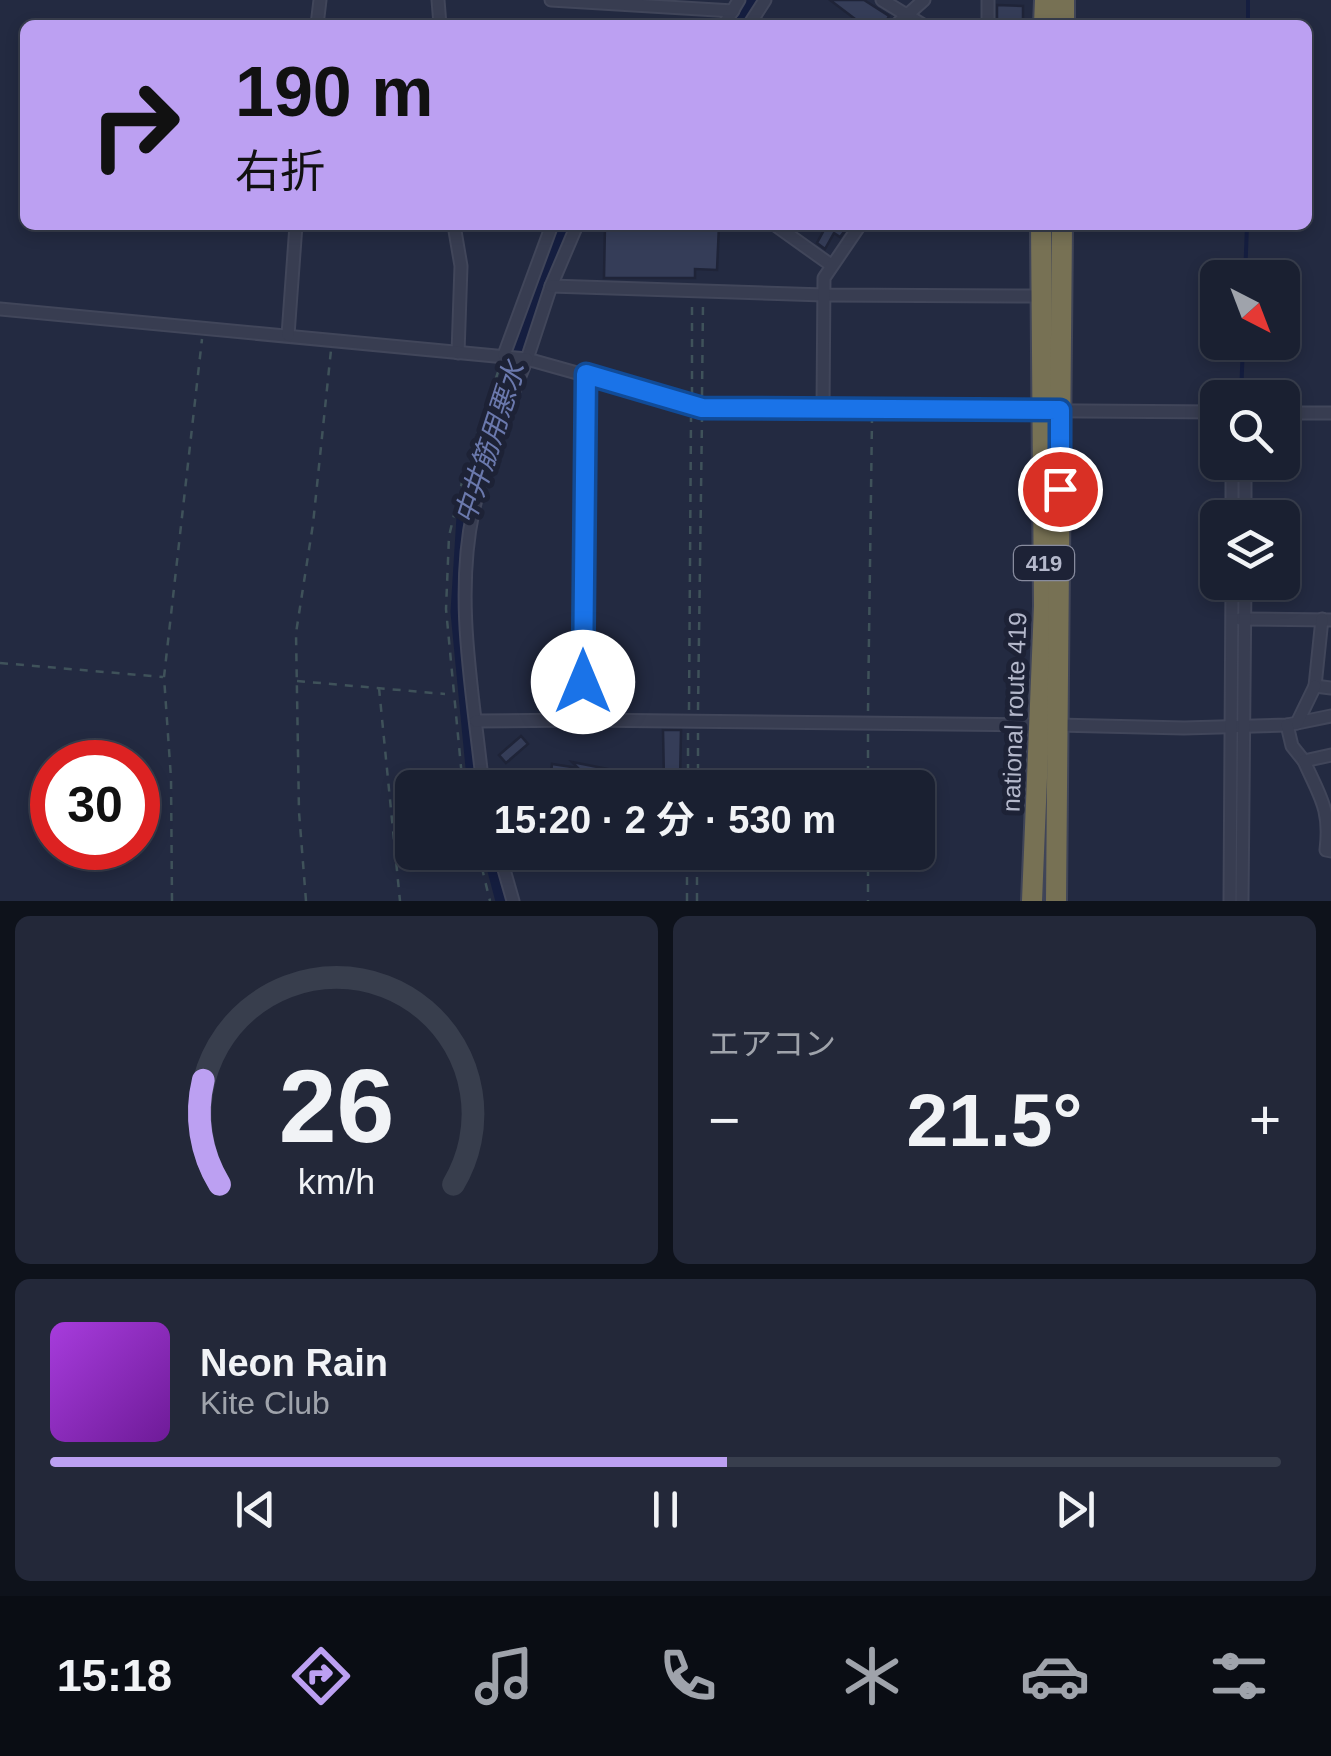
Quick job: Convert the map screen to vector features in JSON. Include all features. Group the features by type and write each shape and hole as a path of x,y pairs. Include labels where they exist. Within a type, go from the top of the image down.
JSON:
{"highway":[{"name":"419","path":"1041,230 1040,296 1052,411"},
{"name":"national route 419","path":"1056,901 1047,725 1052,411 1062,230"},
{"name":"national route 419","path":"1032,901 1047,725"}],"street":[{"path":"550,0 736,5"},
{"path":"882,0 915,20"},
{"path":"902,20 924,0"},
{"path":"288,335 296,230"},
{"path":"455,230 460,266 458,353"},
{"path":"504,355 550,230"},
{"path":"480,770 466,614 473,510 551,286 575,230"},
{"path":"782,230 831,264"},
{"path":"823,408 824,278 856,230"},
{"path":"551,286 824,295 1040,296"},
{"path":"0,310 504,355 697,407 1200,412"},
{"path":"583,720 586,374"},
{"path":"1300,412 1331,413"},
{"path":"1230,901 1237,726 1235,600"},
{"path":"1238,619 1242,600"},
{"path":"1238,619 1326,620 1315,686 1292,724 1292,746 1304,761 1330,823 1326,850 1331,851"},
{"path":"1315,686 1331,688"},
{"path":"476,721 1237,726 1330,719"},
{"path":"1237,726 1242,901"},
{"path":"1304,761 1331,756"},
{"path":"1315,785 1331,788"},
{"path":"504,870 513,901"}],"path":[{"path":"689,770 698,291"},
{"path":"697,770 693,721 698,291"},
{"path":"172,901 172,778 164,677 204,327"},
{"path":"306,901 296,633 313,524 332,342"},
{"path":"868,770 872,409"},
{"path":"0,663 164,677"},
{"path":"296,681 446,694"},
{"path":"379,688 400,901"},
{"path":"482,870 490,901"},
{"path":"687,901 688,870"},
{"path":"696,901 697,870"},
{"path":"868,870 868,901"}],"building":[{"path":"830,0 864,0 889,16 887,20 856,20"},
{"path":"997,5 1023,6 1023,20 997,20"},
{"path":"605,230 719,230 717,270 695,269 695,278 604,278"},
{"path":"824,230 845,230 840,237 834,233 825,249 817,243"},
{"path":"663,730 681,730 680,770 664,770"},
{"path":"521,736 528,744 506,763 499,755"},
{"path":"572,762 613,770 551,770 552,764 578,768"}],"waterway":[{"name":"中井筋用悪水","path":"740,20 752,0"},
{"path":"1248,0 1248,20"},
{"name":"中井筋用悪水","path":"471,770 456,612 462,517 486,438 561,230"},
{"path":"1246,260 1247,230"},
{"path":"1242,360 1242,380"},
{"path":"1239,600 1239,631"},
{"name":"中井筋用悪水","path":"493,870 501,901"}],"route":[{"path":"583,682 586,374 702,408 1060,410 1060,489"}]}
